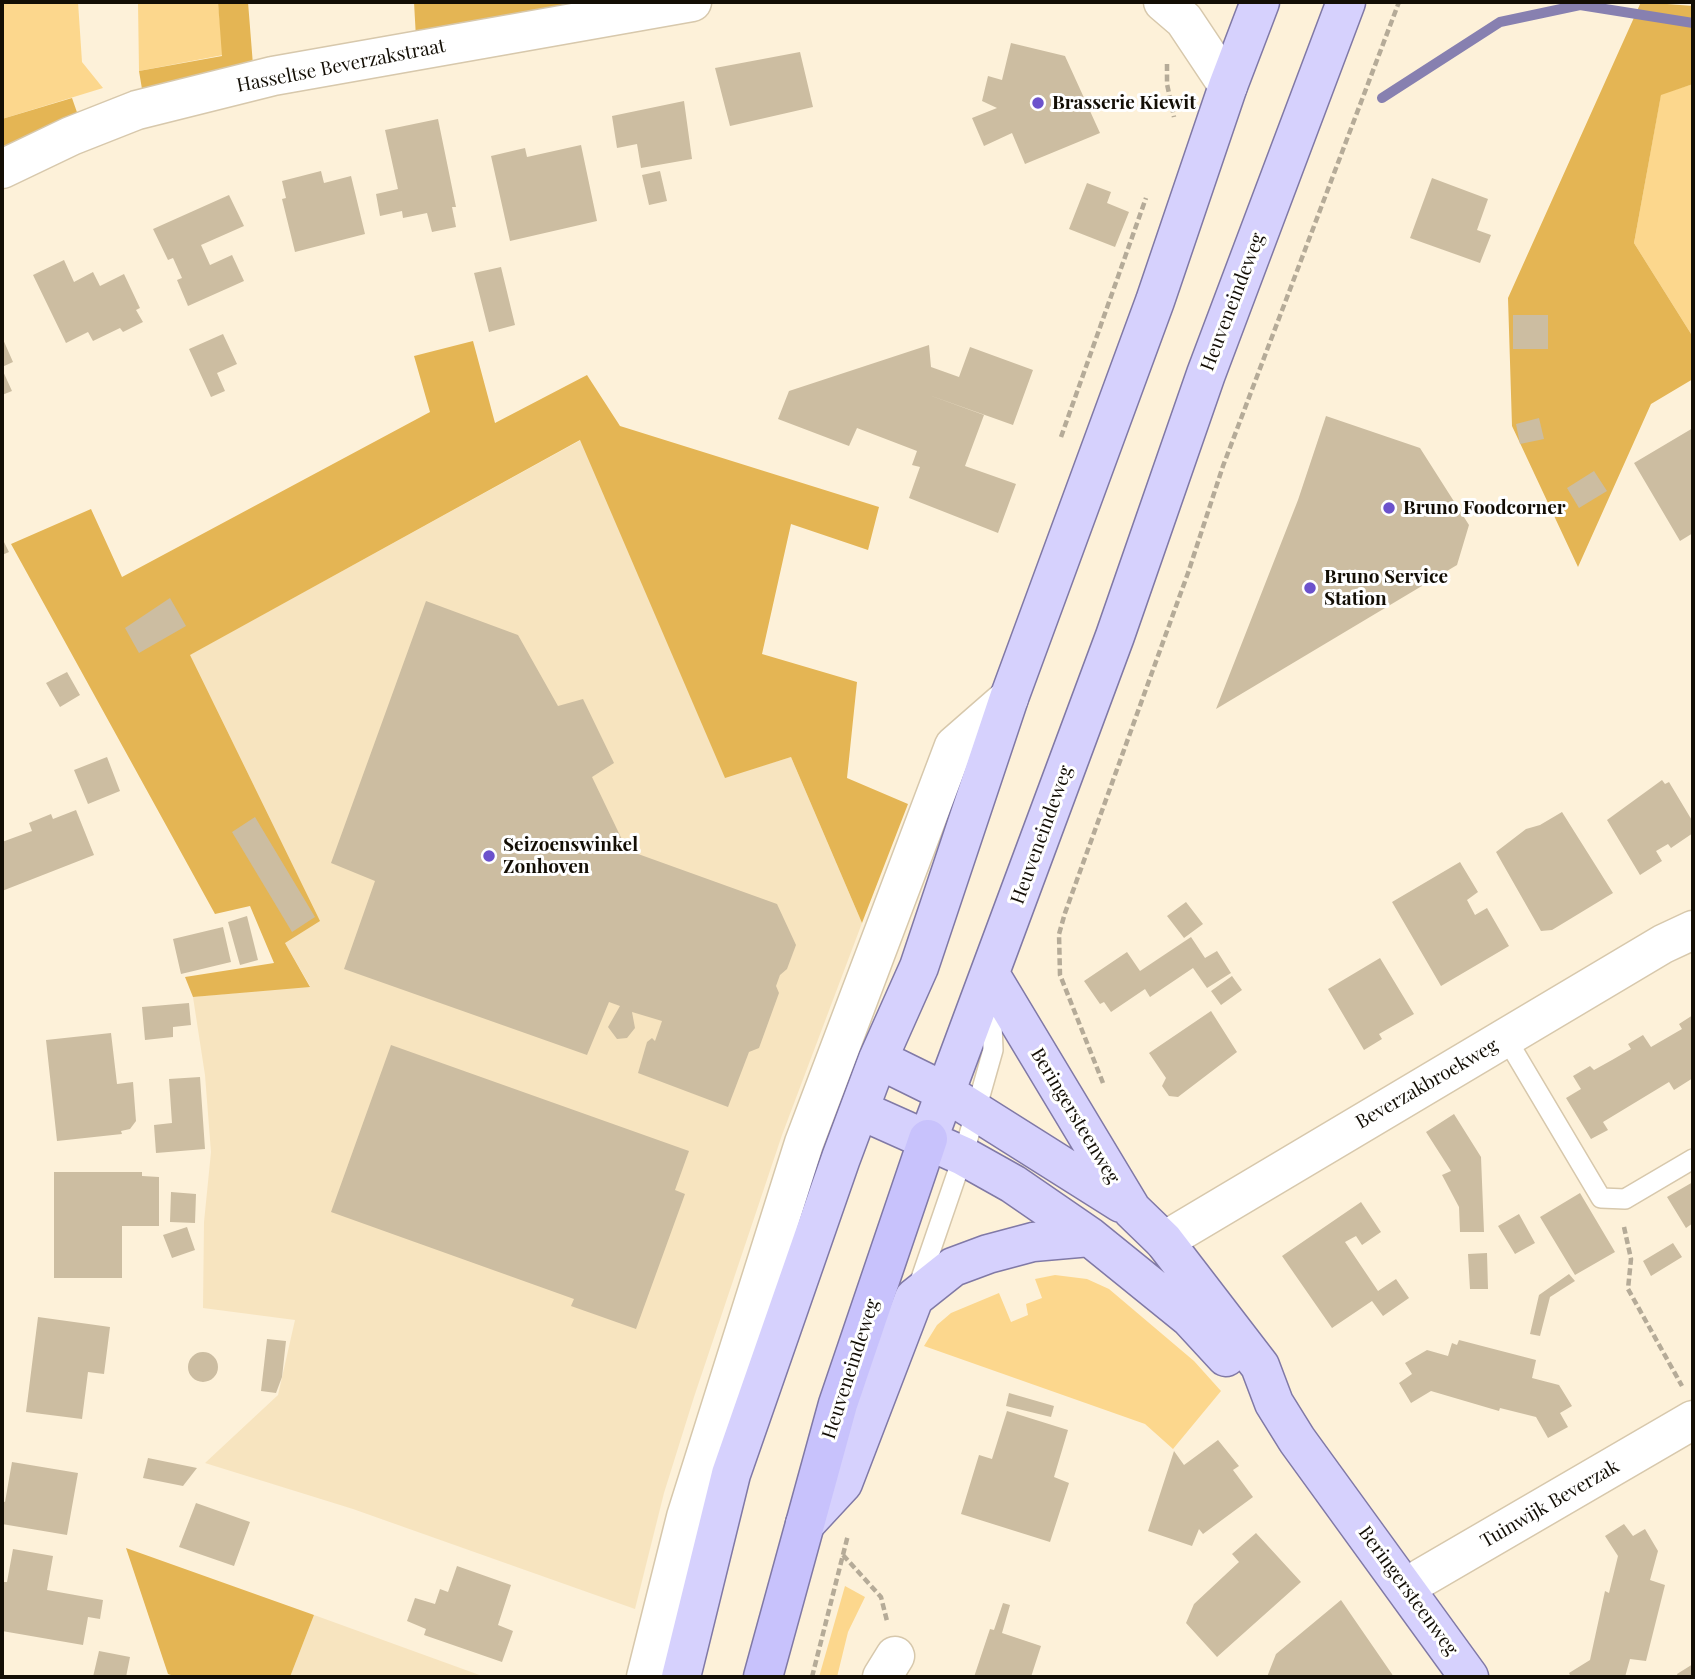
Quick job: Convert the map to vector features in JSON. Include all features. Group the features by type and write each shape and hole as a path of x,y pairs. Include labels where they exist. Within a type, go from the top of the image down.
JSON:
{"highway":[{"name":"Heuveneindeweg","path":"763,1677 838,1404 928,1139"}],"main road":[{"path":"681,1677 731,1475 878,1059 919,967 1009,698 1155,300 1228,86 1261,2"},
{"name":"Heuveneindeweg","path":"928,1139 961,1101 990,974 1107,660 1338,5"},
{"name":"Beringersteenweg","path":"990,974 1132,1210 1164,1241 1260,1366 1274,1403 1297,1440 1469,1677"},
{"path":"878,1059 961,1101 1132,1210"},
{"name":"Beringersteenweg","path":"860,1110 963,1156 1013,1184 1090,1237 1190,1318 1247,1379 1274,1403"},
{"path":"805,1524 843,1483 915,1298 953,1267 988,1254 1033,1242 1090,1237"}],"street":[{"name":"Hasseltse Beverzakstraat","path":"2,169 71,136 137,110 273,76 692,2"},
{"path":"1174,11 1228,86"},
{"path":"646,1677 686,1517 809,1130 954,746 1009,698"},
{"name":"Beverzakbroekweg","path":"1164,1241 1693,930"},
{"name":"Tuinwijk Beverzak","path":"1406,1587 1690,1407"}],"lane":[{"path":"1506,1038 1601,1198 1625,1199 1693,1159"},
{"path":"915,1298 963,1156 961,1101"}],"path":[{"path":"1094,1058 1060,975 1059,934 1065,913 1188,573 1223,466 1399,2"},
{"path":"1172,126 1175,115 1166,69 1174,11"},
{"path":"1059,441 1148,191"},
{"path":"1619,1199 1631,1259 1628,1289 1690,1407"},
{"path":"843,1555 881,1597"}],"shaded area":[{"path":"2,2 78,2 82,62 103,88 2,119"},
{"path":"138,2 218,2 223,55 139,71"},
{"path":"218,2 248,2 253,65 142,89 139,71 222,56"},
{"path":"414,2 608,2 416,38"},
{"path":"1641,2 1693,6 1693,84 1661,95 1634,243 1693,337 1693,379 1651,404 1578,567 1512,426 1508,298"},
{"path":"1693,84 1693,337 1634,243 1661,94"},
{"path":"72,98 79,118 2,151 2,119"},
{"path":"473,341 495,423 587,375 620,426 879,507 868,550 791,524 762,654 857,682 847,778 908,804 862,923 791,757 725,778 580,440 190,655 320,921 285,943 310,987 193,997 185,977 274,963 250,906 215,914 11,544 91,509 122,577 430,412 414,356"},
{"path":"581,440 725,777 791,757 862,923 782,1135 694,1397 664,1493 635,1609 353,1509 205,1463 278,1395 295,1320 203,1308 204,1222 211,1152 205,1075 193,997 310,986 285,943 189,655"},
{"path":"1055,1275 1087,1279 1109,1289 1194,1361 1221,1391 1173,1449 1145,1424 924,1346 937,1325 951,1313 999,1293 1011,1322 1028,1315 1026,1304 1042,1298 1035,1279"},
{"path":"126,1548 314,1615 290,1677 177,1677 168,1674"},
{"path":"845,1586 865,1597 848,1632 837,1677 819,1677"},
{"path":"314,1615 485,1677 290,1677"}],"building":[{"name":"Brasserie Kiewit","path":"1011,43 1065,56 1100,133 1025,164 1012,133 984,146 972,118 997,108 982,101 988,76 1002,80"},
{"path":"800,52 813,107 730,126 715,68"},
{"path":"684,101 692,159 641,168 637,144 617,148 612,116"},
{"path":"438,119 456,207 452,207 456,227 432,232 427,213 403,218 402,211 380,216 376,194 398,189 385,130"},
{"path":"581,145 597,221 510,241 491,156 525,148 527,157"},
{"path":"321,171 324,183 351,176 365,234 295,252 282,199 286,198 282,181"},
{"path":"660,171 667,201 649,205 642,175"},
{"path":"1432,178 1488,199 1477,230 1491,235 1480,263 1410,238"},
{"path":"1087,183 1111,192 1107,203 1129,212 1115,247 1069,229"},
{"path":"229,195 244,226 201,245 210,265 232,255 244,281 188,306 177,280 182,278 173,258 168,260 153,229"},
{"path":"64,260 74,282 93,272 100,286 124,274 140,308 136,310 143,322 123,332 120,328 93,341 88,332 66,343 33,275"},
{"path":"501,267 515,325 489,332 474,273"},
{"path":"1513,315 1548,315 1548,349 1513,349"},
{"path":"223,334 237,364 217,373 225,391 211,397 189,349"},
{"path":"2,337 13,362 2,367"},
{"path":"929,345 931,367 959,377 970,347 1033,370 1013,425 926,394 984,415 965,466 1016,484 998,533 909,498 920,467 912,465 917,451 857,428 849,446 778,419 789,391"},
{"path":"2,369 12,391 2,395"},
{"path":"1326,416 1420,448 1469,525 1457,565 1216,709 1298,500"},
{"path":"1539,418 1544,439 1520,444 1516,424"},
{"path":"1693,428 1693,533 1680,541 1634,463"},
{"path":"1594,471 1607,491 1579,508 1567,488"},
{"path":"2,538 9,552 2,555"},
{"path":"170,598 186,626 139,653 125,628"},
{"name":"Seizoenswinkel Zonhoven","path":"426,601 518,635 558,706 583,699 614,763 592,777 627,850 777,904 796,945 787,969 780,975 776,986 779,993 759,1048 749,1052 728,1107 638,1073 647,1042 652,1038 655,1041 662,1021 632,1012 635,1028 627,1038 617,1039 608,1027 620,1006 609,1002 587,1055 344,969 375,881 331,863"},
{"path":"67,672 80,695 60,707 46,683"},
{"path":"107,757 120,791 88,804 74,770"},
{"path":"1662,780 1665,784 1669,782 1693,822 1693,833 1671,848 1668,844 1656,851 1662,861 1640,875 1607,820"},
{"path":"76,810 94,855 2,891 2,842 32,831 29,823 51,814 53,819"},
{"path":"1562,812 1613,893 1552,930 1541,931 1496,852 1526,829 1540,825"},
{"path":"255,817 315,917 292,932 232,832"},
{"path":"1460,862 1478,892 1467,900 1475,915 1487,908 1509,946 1441,986 1392,902"},
{"path":"1186,902 1203,924 1184,938 1167,916"},
{"path":"247,916 258,960 240,965 228,922"},
{"path":"223,927 231,962 181,974 173,939"},
{"path":"1191,937 1205,958 1217,951 1231,973 1207,988 1193,968 1150,997 1145,989 1111,1012 1104,1002 1100,1004 1084,981 1127,952 1140,971"},
{"path":"1380,958 1414,1014 1379,1034 1382,1039 1364,1050 1328,989"},
{"path":"1232,976 1242,990 1221,1005 1211,991"},
{"path":"189,1003 191,1025 173,1027 173,1037 145,1040 142,1007"},
{"path":"1211,1011 1237,1052 1178,1097 1169,1096 1162,1086 1166,1078 1149,1053"},
{"path":"1693,1015 1693,1078 1674,1090 1669,1082 1603,1122 1608,1130 1591,1139 1566,1098 1581,1089 1573,1076 1590,1066 1594,1070 1631,1049 1628,1044 1643,1035 1651,1047 1682,1029 1679,1024"},
{"path":"111,1033 117,1084 133,1082 136,1121 130,1129 121,1131 122,1134 57,1141 46,1040"},
{"path":"391,1045 689,1151 675,1190 685,1194 636,1329 571,1306 574,1299 331,1212"},
{"path":"200,1077 205,1149 156,1153 154,1125 172,1123 169,1079"},
{"path":"1454,1114 1481,1157 1484,1232 1460,1232 1459,1207 1442,1175 1451,1171 1426,1132"},
{"path":"54,1172 142,1172 142,1176 159,1177 159,1226 122,1226 122,1278 54,1278"},
{"path":"1693,1182 1693,1223 1686,1228 1667,1197"},
{"path":"171,1192 196,1194 195,1223 170,1222"},
{"path":"1580,1193 1615,1252 1575,1275 1540,1217"},
{"path":"1361,1202 1381,1232 1362,1245 1356,1236 1345,1242 1378,1291 1396,1279 1409,1298 1383,1316 1372,1301 1332,1328 1282,1256"},
{"path":"1519,1214 1535,1243 1515,1254 1498,1226"},
{"path":"187,1227 195,1250 172,1258 163,1235"},
{"path":"1673,1243 1682,1257 1651,1276 1643,1261"},
{"path":"1487,1253 1488,1289 1470,1289 1468,1254"},
{"path":"1569,1274 1575,1281 1550,1297 1540,1336 1530,1334 1539,1295"},
{"path":"38,1317 110,1327 104,1374 88,1372 82,1419 26,1412"},
{"path":"267,1339 286,1341 282,1377 276,1393 261,1391"},
{"path":"1459,1340 1536,1360 1532,1378 1559,1385 1572,1406 1560,1413 1568,1427 1548,1438 1536,1417 1500,1408 1499,1411 1431,1391 1411,1403 1399,1383 1412,1374 1405,1363 1427,1350 1448,1356 1452,1343 1457,1345"},
{"path":"203,1352 213,1357 218,1367 213,1377 203,1382 193,1377 188,1367 193,1357"},
{"path":"1009,1393 1054,1406 1051,1417 1006,1406"},
{"path":"1007,1411 1068,1430 1054,1477 1069,1483 1050,1542 961,1514 979,1455 992,1459"},
{"path":"1218,1440 1239,1466 1233,1470 1253,1497 1203,1534 1199,1529 1192,1546 1148,1531 1174,1451 1184,1465"},
{"path":"148,1458 197,1468 183,1486 143,1478"},
{"path":"12,1462 78,1473 67,1535 2,1524 2,1501 5,1502"},
{"path":"196,1503 250,1522 234,1566 179,1547"},
{"path":"1624,1524 1633,1536 1645,1529 1658,1551 1650,1580 1665,1585 1646,1661 1630,1659 1625,1677 1571,1677 1569,1673 1590,1660 1605,1591 1609,1593 1618,1556 1605,1536"},
{"path":"1256,1533 1301,1582 1217,1657 1186,1623 1194,1604 1239,1562 1232,1554"},
{"path":"13,1549 53,1556 47,1590 103,1600 100,1619 88,1617 83,1645 2,1631 2,1582 7,1582"},
{"path":"457,1566 511,1585 498,1625 513,1631 502,1662 424,1635 426,1629 407,1621 415,1598 435,1604 440,1589 448,1592"},
{"path":"1341,1600 1394,1677 1267,1677 1276,1654"},
{"path":"1003,1603 1010,1605 1002,1633 1041,1646 1031,1677 974,1677 990,1629 994,1630"},
{"path":"99,1651 130,1657 126,1677 93,1677"},
{"path":"1693,1664 1693,1677 1678,1677 1677,1674"}],"waterway":[{"path":"1382,98 1500,22 1580,5 1693,23"}],"place":[{"name":"Brasserie Kiewit","path":"1038,103"},
{"name":"Bruno Foodcorner","path":"1389,508"},
{"name":"Bruno Service Station","path":"1310,588"},
{"name":"Seizoenswinkel Zonhoven","path":"489,856"}]}
